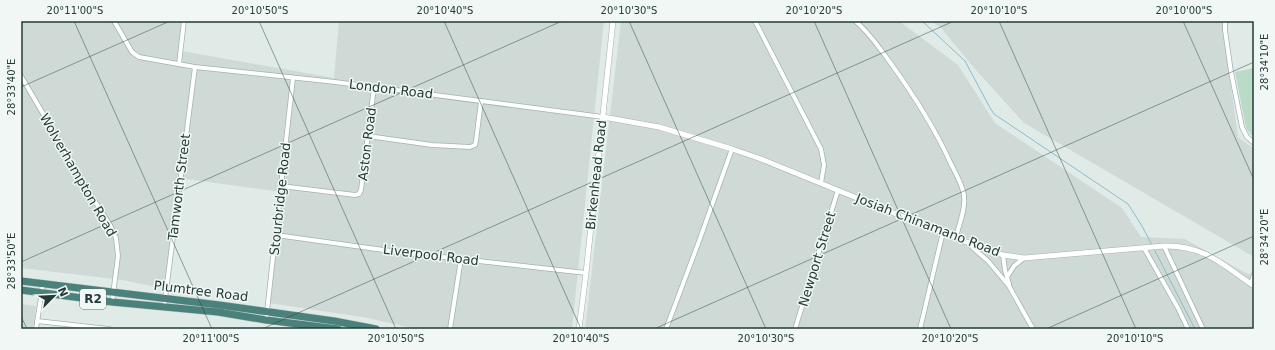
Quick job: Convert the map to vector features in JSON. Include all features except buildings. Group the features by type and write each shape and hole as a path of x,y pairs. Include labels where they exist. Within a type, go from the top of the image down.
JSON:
{"highway":[{"name":"Plumtree Road","path":"21,281 268,312 334,321 376,329"},
{"name":"Plumtree Road","path":"21,290 112,302 218,312 333,329"},
{"path":"334,321 347,329 359,325"}],"street":[{"name":"London Road","path":"114,21 135,55 139,57 179,64 374,87 602,117"},
{"path":"179,64 184,21"},
{"name":"Birkenhead Road","path":"579,329 613,21"},
{"path":"755,21 820,149 824,165 821,183"},
{"path":"855,21 872,37 930,122 961,185 964,195 964,204 956,237"},
{"path":"1225,21 1231,72 1242,126 1247,137 1254,143"},
{"name":"Tamworth Street","path":"164,307 195,66"},
{"name":"Wolverhampton Road","path":"21,76 110,225 116,238 118,256 112,302"},
{"name":"Stourbridge Road","path":"266,320 293,78"},
{"name":"Aston Road","path":"281,186 357,195 361,190 374,87"},
{"path":"368,136 432,145 464,148 470,147 475,145 476,141 481,101"},
{"name":"Josiah Chinamano Road","path":"602,117 659,127 732,149 761,159 969,243 1003,254 1024,258 1164,246 1181,246 1196,250 1223,264 1252,285"},
{"path":"666,329 732,149"},
{"name":"Newport Street","path":"795,329 838,190"},
{"path":"920,329 943,232"},
{"name":"Liverpool Road","path":"276,235 461,259 586,273"},
{"path":"969,243 988,261 1009,286 1033,329"},
{"path":"1164,246 1203,329"},
{"path":"1145,248 1188,329"},
{"path":"1003,254 1009,286"},
{"path":"1007,277 1014,266 1024,258"},
{"path":"450,329 461,259"},
{"path":"1252,285 1254,274"},
{"path":"36,329 43,284"},
{"path":"37,321 109,329"}],"shaded area":[{"path":"21,21 186,21 182,51 334,78 339,21 604,21 572,329 415,329 368,318 269,303 281,192 179,178 165,289 123,280 21,268"},
{"path":"621,21 899,21 958,65 995,123 1122,208 1141,237 1185,239 1254,276 1254,329 585,329"},
{"path":"931,21 1222,21 1238,137 1254,149 1254,257 1024,123 976,70 941,28"},
{"path":"21,304 36,306 33,329 21,329"}],"green space":[{"path":"1254,68 1254,138 1246,128 1235,72"}],"waterway":[{"path":"922,21 965,61 994,114 1128,204 1152,245"},
{"path":"1154,249 1195,329"}]}
